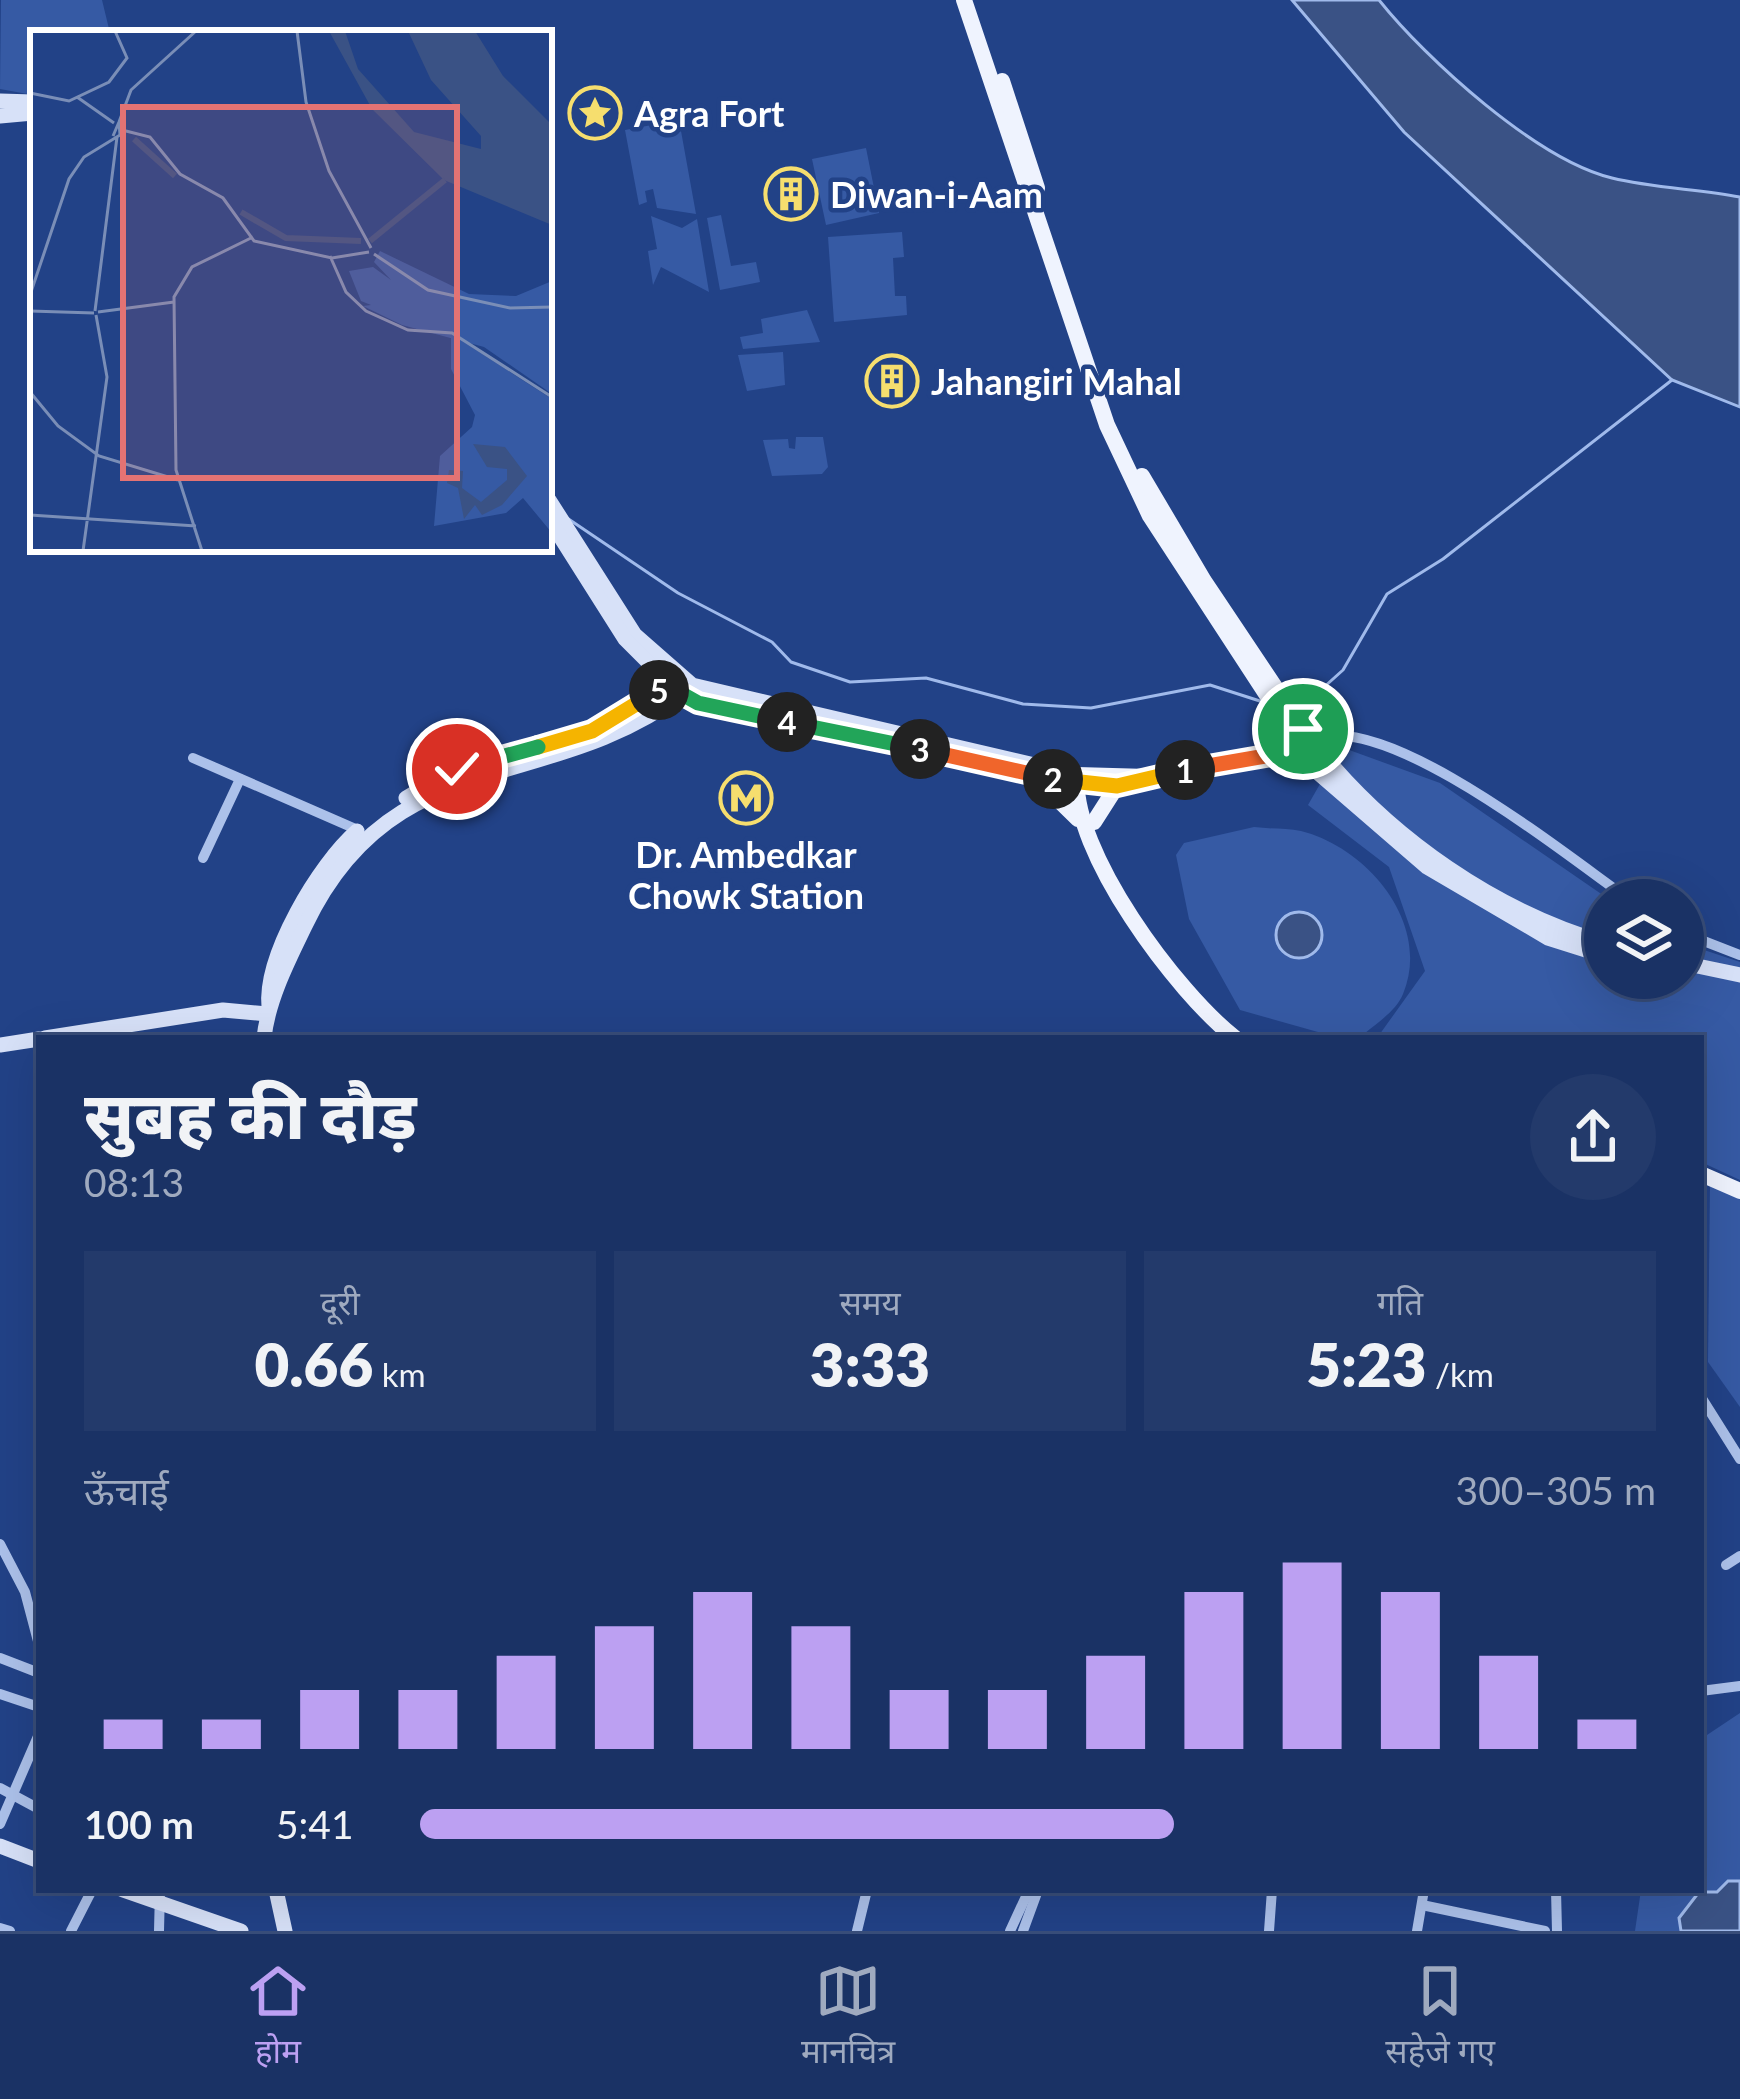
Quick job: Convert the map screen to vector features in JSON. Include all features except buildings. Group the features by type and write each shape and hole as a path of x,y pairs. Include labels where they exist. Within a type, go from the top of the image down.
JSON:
{"main road":[{"path":"964,0 1107,425 1150,517 1302,734 1426,867 1548,938 1584,949"},
{"path":"974,0 1110,408 1153,495 1268,689"},
{"path":"0,101 30,102"},
{"path":"0,116 30,113"},
{"path":"557,526 641,659 647,678 640,704"},
{"path":"587,572 671,681"},
{"path":"641,659 706,704 1032,774 1083,780 1148,777"},
{"path":"264,1035 268,990 293,921 339,849 358,830 457,769 592,731 671,681"},
{"path":"636,723 687,690 1117,786 1283,753 1302,734"},
{"path":"268,1010 329,879 379,825 453,784 579,748 636,723 706,704"},
{"path":"1283,753 1291,763 1302,734"},
{"path":"1302,734 1383,819 1426,852 1584,936"},
{"path":"1032,774 1088,823 1198,1008 1230,1035"},
{"path":"1083,780 1088,823"},
{"path":"1088,823 1117,786"},
{"path":"1704,967 1740,975"},
{"path":"1704,977 1740,985"},
{"path":"61,1035 223,1010 268,1010"},
{"path":"0,1046 36,1039"},
{"path":"1704,1175 1740,1191"},
{"path":"0,1846 36,1860"},
{"path":"276,1893 285,1931"},
{"path":"159,1897 238,1931"}],"street":[{"path":"1302,734 1350,736 1422,762 1516,818 1601,879"},
{"path":"193,758 358,830"},
{"path":"203,857 240,779"},
{"path":"1704,941 1740,955"},
{"path":"1704,1402 1740,1459"},
{"path":"0,1544 25,1592 36,1634"},
{"path":"1726,1565 1740,1556"},
{"path":"0,1658 36,1671"},
{"path":"1704,1691 1740,1687"},
{"path":"0,1694 36,1706"},
{"path":"0,1824 36,1741"},
{"path":"0,1788 36,1808"},
{"path":"70,1931 90,1893"},
{"path":"857,1931 866,1893"},
{"path":"1010,1931 1032,1893"},
{"path":"1022,1931 1033,1893"},
{"path":"1270,1931 1272,1893"},
{"path":"1417,1931 1424,1893"},
{"path":"1556,1893 1557,1931"},
{"path":"159,1897 159,1931"},
{"path":"1422,1905 1545,1931"},
{"path":"0,1928 10,1931"}],"shaded area":[{"path":"1,0 102,0 109,30 30,30 30,94 0,89"},
{"path":"1292,0 1379,0 1485,104 1582,168 1628,181 1740,197 1740,407 1672,380 1404,132"},
{"path":"679,120 696,214 657,208 653,189 645,191 647,202 639,205 625,130"},
{"path":"866,148 879,213 826,225 812,159"},
{"path":"721,215 731,266 756,262 760,282 720,290 707,218"},
{"path":"651,216 682,228 697,219 709,292 661,267 653,285 648,251 657,249"},
{"path":"902,232 904,257 893,258 895,296 906,296 907,315 834,322 828,237"},
{"path":"807,310 820,342 743,349 740,337 763,333 761,319"},
{"path":"783,352 785,385 747,391 738,355"},
{"path":"796,437 823,437 828,467 822,474 772,476 763,440 788,439 789,448 795,449"},
{"path":"1341,747 1440,783 1584,882 1584,999 1704,999 1704,950 1740,962 1740,1180 1704,1163 1704,1035 1379,1035 1425,971 1389,867 1308,805"},
{"path":"1254,827 1301,831 1326,840 1370,872 1401,916 1409,941 1410,968 1403,994 1364,1034 1325,1034 1240,1010 1189,919 1176,855 1184,843"},
{"path":"1299,912 1315,919 1322,935 1315,951 1299,958 1283,951 1276,935 1283,919"},
{"path":"1710,1183 1740,1198 1740,1407 1708,1362"},
{"path":"1740,1713 1740,1931 1635,1931 1641,1893 1704,1893 1704,1737"},
{"path":"1728,1881 1740,1881 1740,1931 1681,1931 1679,1918 1698,1893 1717,1892"}],"waterway":[{"path":"1291,699 1323,688 1343,670 1387,594 1443,559 1672,380"},
{"path":"567,518 678,593 772,642 791,662 850,682 926,678 1023,704 1091,708 1210,685 1263,702"}],"place":[{"name":"Agra Fort","path":"595,113"},
{"name":"Diwan-i-Aam","path":"791,194"},
{"name":"Jahangiri Mahal","path":"892,381"},
{"name":"Dr. Ambedkar Chowk Station","path":"746,798"}],"route":[{"path":"457,769 592,731 630,712 666,685 698,703 1088,787 1131,785 1148,777 1283,753 1287,736 1303,729"}]}
